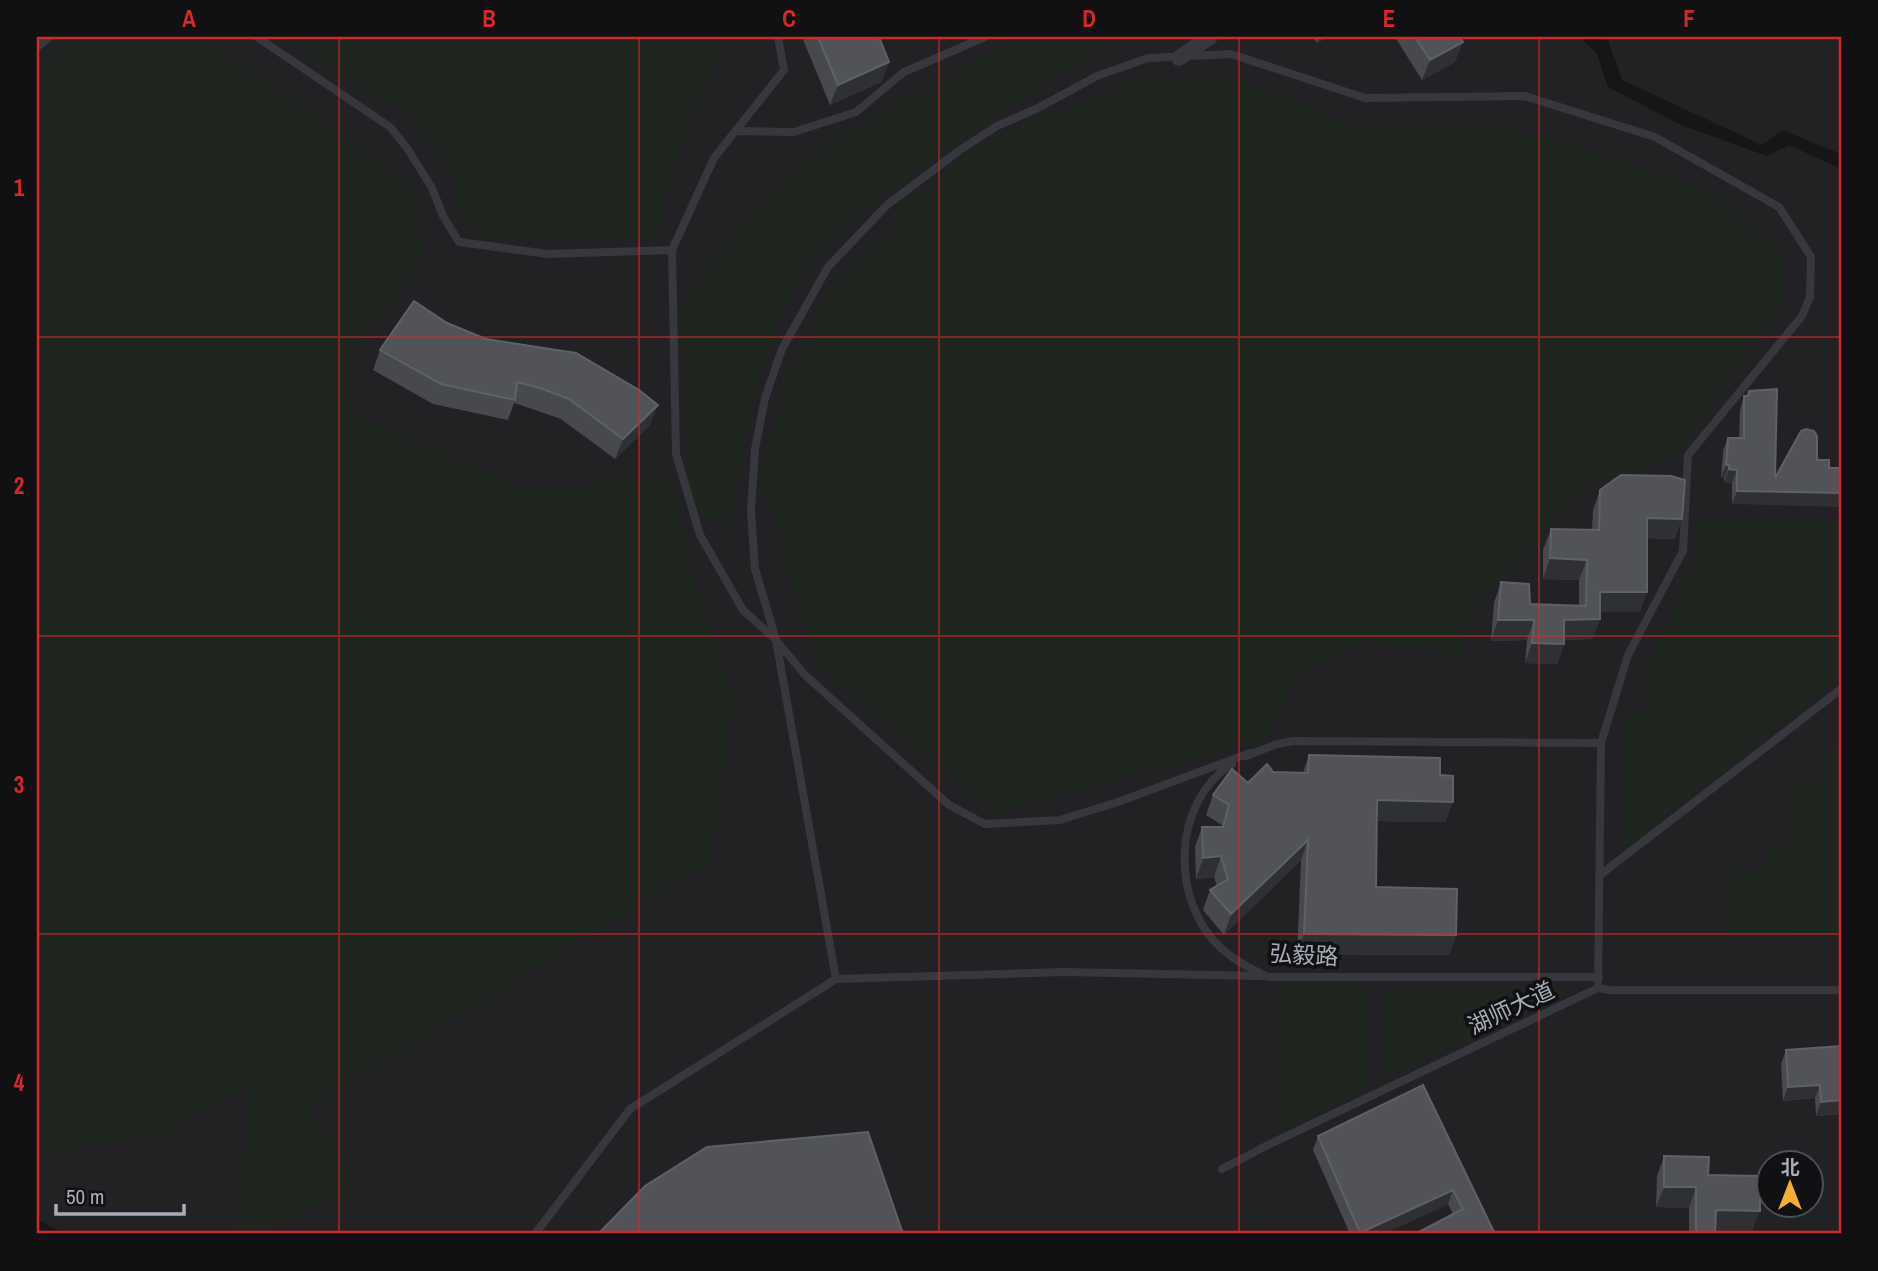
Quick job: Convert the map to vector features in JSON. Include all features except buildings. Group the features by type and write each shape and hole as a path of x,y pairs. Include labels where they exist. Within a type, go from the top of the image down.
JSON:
{"street":[{"path":"1179,58 1209,37"}],"lane":[{"path":"37,47 50,37"},
{"path":"257,37 390,127 432,188 443,216 459,242 548,254 672,250"},
{"path":"778,37 784,70 714,158 672,250 676,454 701,535 743,610 776,640 805,675 949,805 985,824 1060,820 1141,794 1250,753"},
{"path":"736,131 794,132 856,112 904,72 985,37"},
{"path":"836,979 776,640 755,569 751,510 755,449 765,398 782,349 828,267 887,205 960,150 997,126 1038,108 1097,76 1148,58 1231,54 1366,98 1525,96 1655,136 1779,207 1811,257 1810,296 1802,316 1688,455 1683,551 1628,655 1601,743 1598,988"},
{"path":"1600,876 1841,689"},
{"name":"弘毅路","path":"1598,976 1268,976 1245,966 1220,948 1194,911 1184,873 1186,835 1196,807 1209,786 1226,768 1250,753 1293,741 1601,743"},
{"path":"534,1234 630,1109 836,979 1064,972 1268,976"},
{"name":"湖师大道","path":"1222,1169 1598,988 1841,990"}],"shaded area":[{"path":"37,37 1580,37 1597,54 1608,87 1681,125 1767,156 1789,145 1841,169 1841,1234 64,1234 37,1219"},
{"path":"75,37 199,37 406,182 426,251 346,366 356,414 526,490 672,479 692,576 735,696 709,863 306,1107 363,1190 248,1234 235,1234 251,1084 158,1136 37,1151 37,78"},
{"path":"285,37 722,37 717,64 689,122 670,175 660,229 647,239 487,240 456,209 456,186 436,150 411,115 344,76"},
{"path":"1015,37 1123,37 1098,49 998,115 870,204 827,241 796,280 758,376 729,530 700,515 688,493 683,303 759,206 836,139 884,110 951,76"},
{"path":"1604,37 1841,37 1841,154 1782,130 1762,145 1622,80 1608,40"},
{"path":"1145,75 1185,81 1237,78 1348,123 1539,134 1716,195 1786,260 1786,301 1674,457 1594,481 1470,609 1463,654 1367,643 1302,669 1265,739 995,813 816,663 779,535 762,489 765,454 778,425 782,378 812,345 814,317 834,283 858,258 890,237 899,206 924,192 966,153 1003,133 1089,101"},
{"path":"1696,520 1841,522 1841,676 1626,847 1621,837 1622,724 1628,716 1649,711 1648,666 1695,559"},
{"path":"1823,750 1841,750 1841,936 1731,934 1732,872 1767,871 1768,844 1792,845 1792,779 1823,780"},
{"path":"1366,987 1367,1086 1278,1133 1279,988"},
{"path":"1572,988 1568,994 1384,1079 1384,990"}]}
